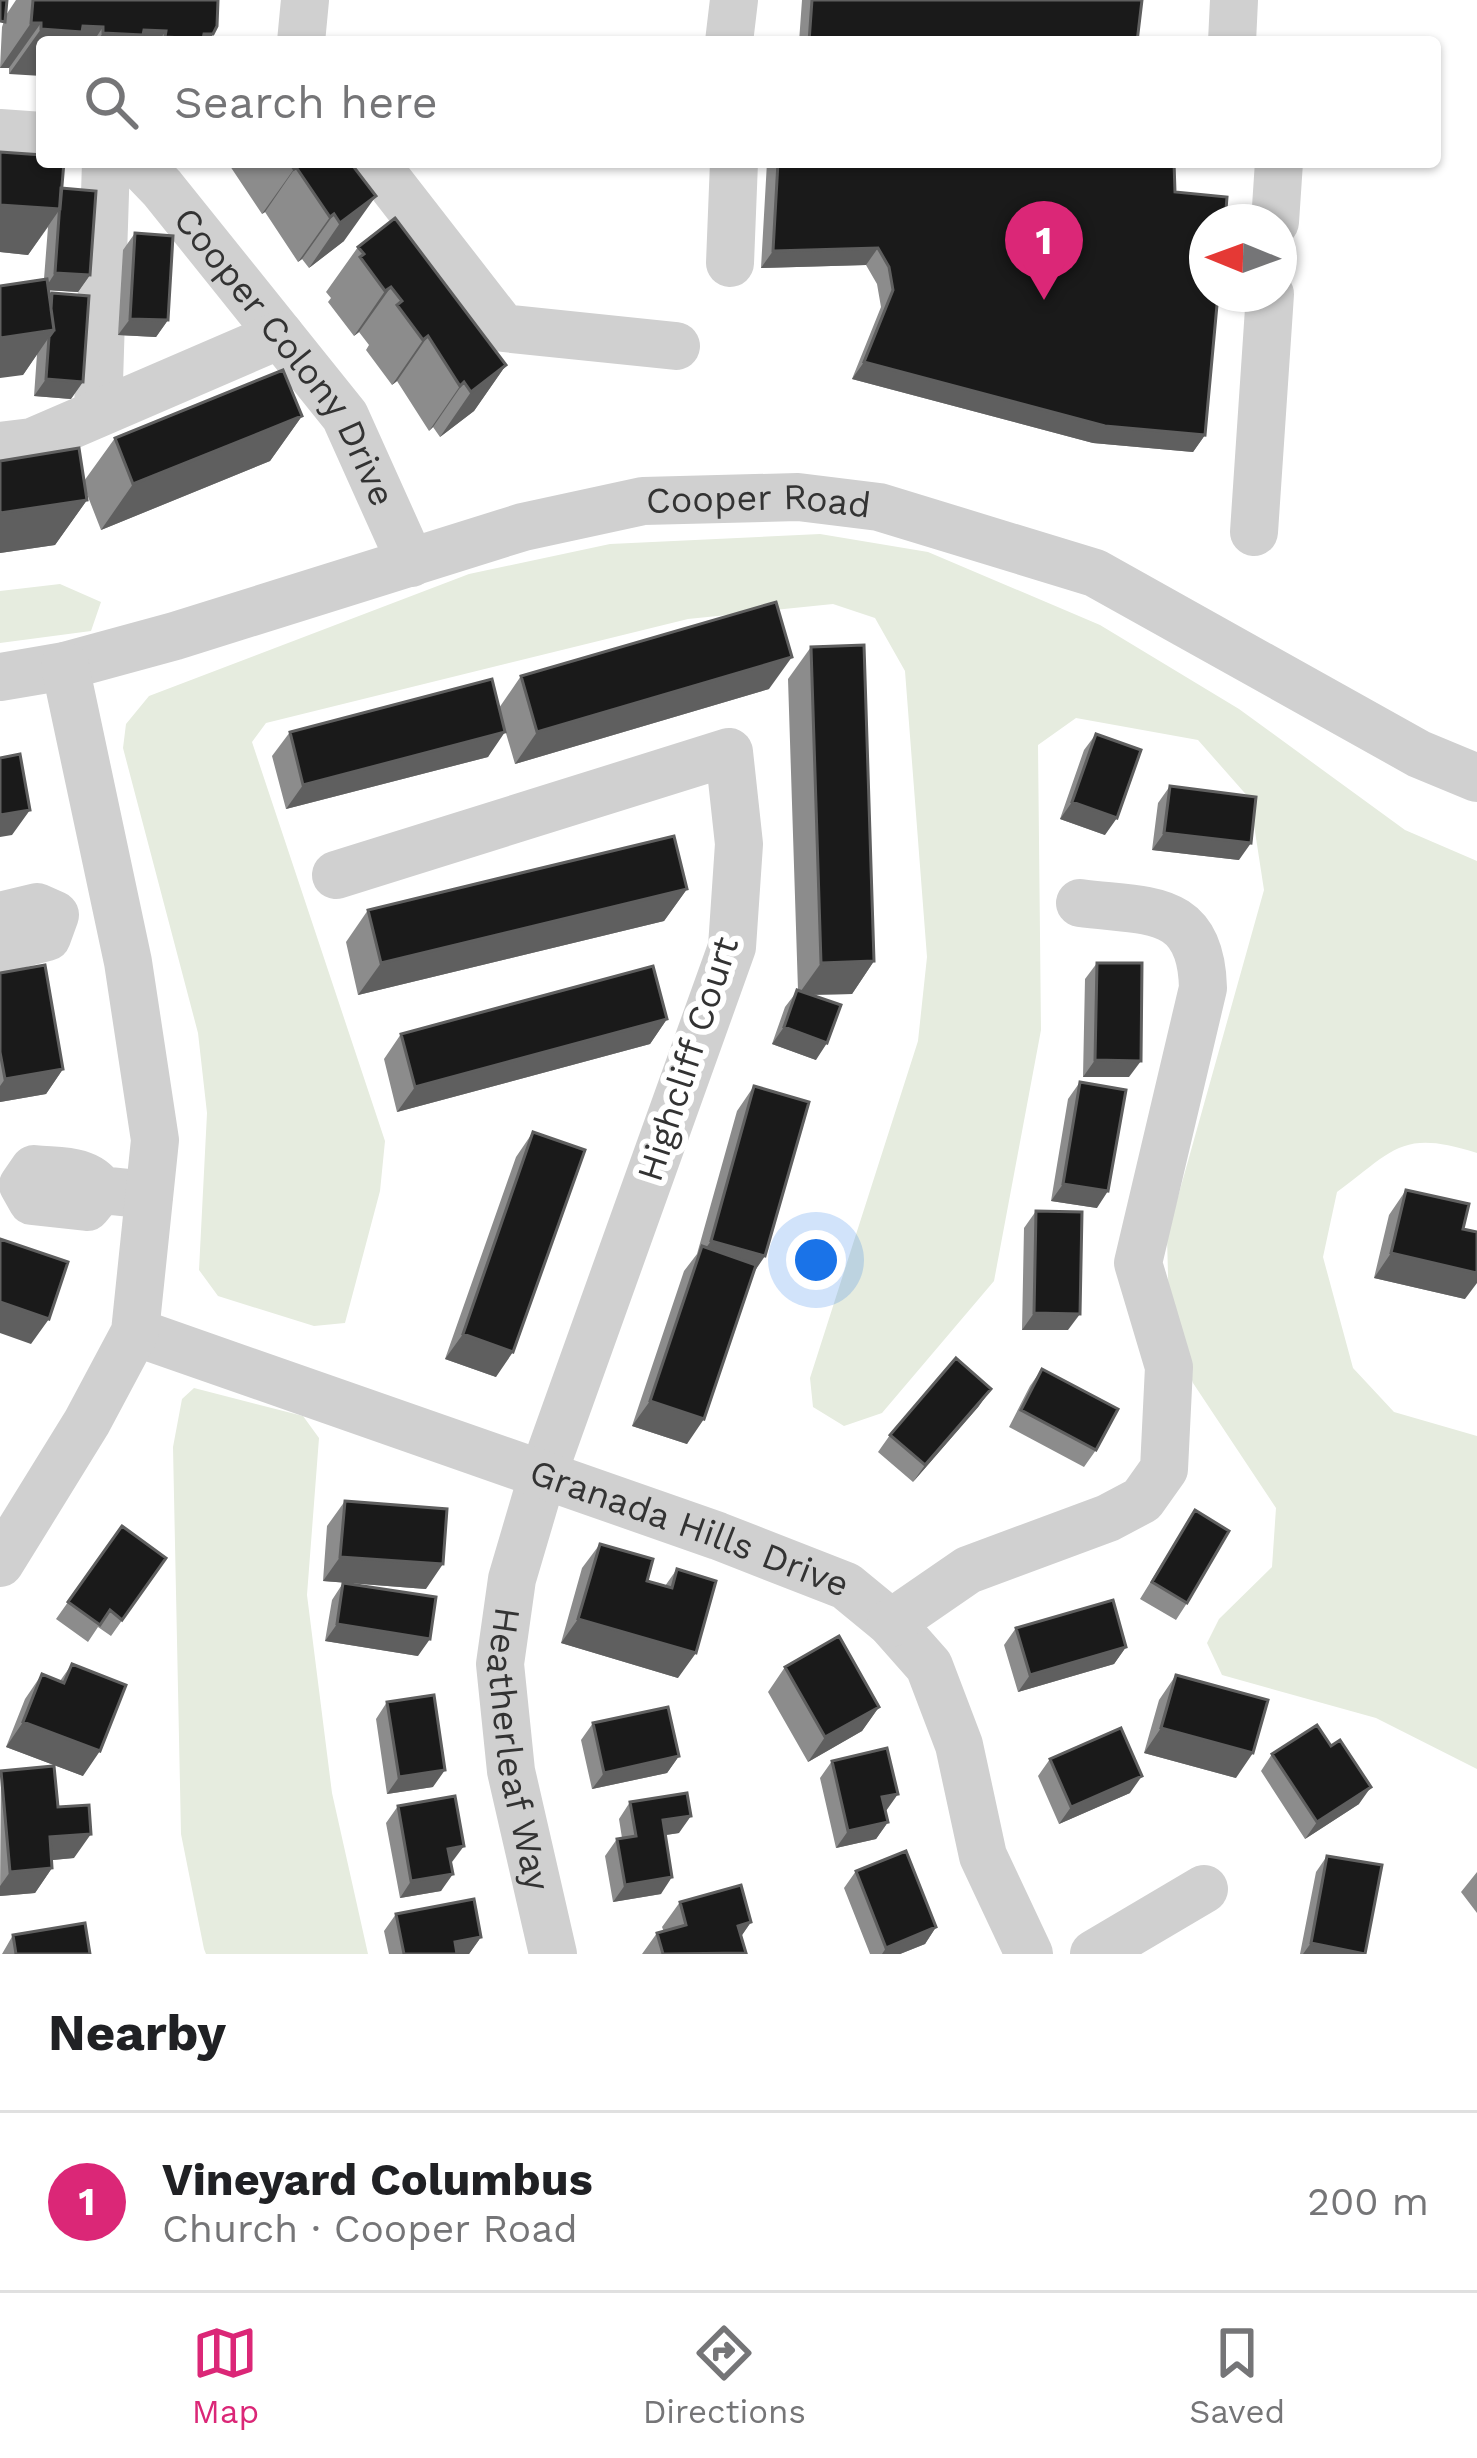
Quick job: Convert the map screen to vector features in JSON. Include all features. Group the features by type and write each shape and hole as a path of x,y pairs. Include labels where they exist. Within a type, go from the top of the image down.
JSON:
{"street":[{"path":"302,36 304,0"},
{"path":"731,36 734,0"},
{"path":"1232,36 1234,0"},
{"path":"0,133 36,136"},
{"path":"98,413 106,168"},
{"name":"Cooper Colony Drive","path":"143,168 345,416 411,562"},
{"path":"379,168 503,328 676,346"},
{"path":"730,263 734,168"},
{"path":"1276,204 1279,168"},
{"path":"1254,532 1269,312"},
{"path":"0,446 32,442 280,335"},
{"name":"Cooper Road","path":"0,677 65,666 523,527 643,501 798,497 879,507 1095,573 1419,754 1477,778"},
{"path":"0,1563 135,1332 155,1140 117,906 65,666"},
{"name":"Highcliff Court","path":"336,875 729,752 740,844 732,947 543,1474"},
{"path":"891,1623 968,1570 1108,1518 1142,1500 1164,1468 1169,1367 1138,1264 1203,988 1203,959 1190,933 1167,914 1080,904"},
{"path":"0,916 37,907 56,915 117,906"},
{"path":"0,949 47,937 56,915"},
{"path":"11,1184 34,1169 82,1174 93,1178 101,1190 149,1195"},
{"name":"Granada Hills Drive","path":"135,1332 846,1586 891,1623 929,1666 958,1745 983,1856 1029,1954"},
{"name":"Heatherleaf Way","path":"543,1474 512,1579 500,1664 511,1771 553,1954"},
{"path":"1094,1954 1204,1889"}],"shaded area":[{"path":"820,534 928,552 1100,625 1239,709 1405,830 1477,861 1477,1153 1415,1143 1387,1154 1337,1192 1323,1257 1353,1368 1394,1412 1477,1436 1477,1769 1376,1718 1222,1675 1207,1643 1219,1619 1272,1567 1276,1508 1193,1383 1169,1313 1167,1236 1264,890 1250,799 1198,740 1076,718 1038,745 1041,1030 994,1281 882,1413 844,1426 813,1407 810,1378 918,1041 927,957 905,671 875,618 833,604 688,619 266,723 252,742 385,1141 380,1191 345,1323 314,1326 218,1296 199,1270 207,1113 198,1033 123,748 126,724 149,696 469,574 610,544"},
{"path":"60,584 101,602 91,631 0,643 0,591"},
{"path":"194,1388 303,1416 319,1438 307,1595 332,1793 368,1954 206,1954 204,1949 181,1834 173,1447 182,1399"}],"building":[{"path":"0,0 7,0 5,22 0,21"},
{"path":"33,0 218,0 217,26 213,34 204,36 165,36 166,31 144,30 143,35 103,33 103,27 83,26 82,32 41,29 41,23 31,23"},
{"path":"812,0 1142,0 1138,36 809,36"},
{"path":"0,152 36,155 36,168 63,168 60,209 0,205"},
{"path":"297,168 355,168 376,196 340,223 334,214 330,217"},
{"path":"778,168 1174,168 1175,192 1227,197 1226,204 1189,204 1189,312 1216,312 1205,435 1105,426 864,362 893,290 889,267 878,248 773,251"},
{"path":"61,188 96,191 90,275 55,273"},
{"path":"395,218 506,365 471,392 464,382 460,386 428,336 423,340 397,305 402,301 391,287 385,291 360,257 364,254 358,247"},
{"path":"135,233 173,236 168,320 130,319"},
{"path":"47,279 54,330 0,338 0,286"},
{"path":"52,293 89,296 83,382 46,379 49,337 54,330"},
{"path":"283,370 302,416 133,484 115,438"},
{"path":"79,448 87,500 0,513 0,461"},
{"path":"776,602 792,657 537,732 521,676"},
{"path":"864,645 874,961 821,963 811,647"},
{"path":"492,679 505,732 303,785 290,732"},
{"path":"1096,734 1141,750 1117,818 1072,802"},
{"path":"20,754 30,810 0,815 0,758"},
{"path":"1170,786 1256,797 1251,843 1164,833"},
{"path":"674,836 687,889 381,963 368,910"},
{"path":"1097,963 1142,963 1141,1061 1095,1060"},
{"path":"45,965 63,1069 5,1079 0,1052 0,973"},
{"path":"653,966 667,1019 415,1087 401,1034"},
{"path":"797,990 841,1005 827,1043 784,1027"},
{"path":"1080,1082 1126,1090 1108,1191 1063,1184"},
{"path":"754,1086 809,1102 765,1256 711,1241"},
{"path":"533,1132 585,1150 513,1352 463,1334"},
{"path":"1406,1190 1469,1204 1463,1229 1477,1232 1477,1273 1391,1253"},
{"path":"1036,1211 1082,1212 1080,1314 1034,1313"},
{"path":"0,1239 68,1262 49,1319 0,1302"},
{"path":"702,1246 756,1265 704,1419 650,1401"},
{"path":"956,1358 991,1389 925,1465 890,1435"},
{"path":"1042,1369 1118,1409 1096,1450 1021,1410"},
{"path":"345,1501 447,1509 443,1564 340,1557"},
{"path":"1195,1510 1229,1531 1187,1603 1152,1582"},
{"path":"122,1526 166,1558 122,1620 110,1610 100,1625 68,1602"},
{"path":"600,1544 653,1559 647,1581 672,1588 677,1569 716,1581 696,1653 578,1619"},
{"path":"343,1583 436,1597 430,1639 337,1624"},
{"path":"1113,1600 1126,1647 1030,1675 1016,1628"},
{"path":"839,1636 879,1707 825,1737 785,1667"},
{"path":"72,1664 126,1685 100,1751 23,1722 42,1674 64,1683"},
{"path":"1176,1675 1268,1700 1253,1753 1161,1728"},
{"path":"434,1695 445,1770 399,1777 387,1702"},
{"path":"668,1707 679,1756 604,1773 593,1723"},
{"path":"1317,1725 1331,1746 1340,1740 1371,1787 1317,1822 1272,1754"},
{"path":"1121,1728 1142,1776 1071,1807 1050,1759"},
{"path":"887,1748 898,1794 882,1797 888,1822 848,1831 832,1761"},
{"path":"54,1766 58,1807 89,1805 91,1834 50,1837 52,1868 10,1872 1,1771"},
{"path":"687,1793 691,1816 663,1820 672,1877 625,1885 617,1839 636,1836 630,1802"},
{"path":"455,1796 464,1846 448,1849 453,1874 411,1881 398,1806"},
{"path":"906,1851 936,1927 886,1948 856,1871"},
{"path":"1327,1856 1382,1865 1365,1954 1311,1943"},
{"path":"741,1885 751,1922 738,1926 746,1953 663,1954 657,1933 686,1925 680,1902"},
{"path":"474,1899 481,1937 455,1942 457,1954 404,1954 396,1914"},
{"path":"85,1923 90,1954 16,1954 13,1935"}],"place":[{"name":"Vineyard Columbus","path":"1044,300"}]}
